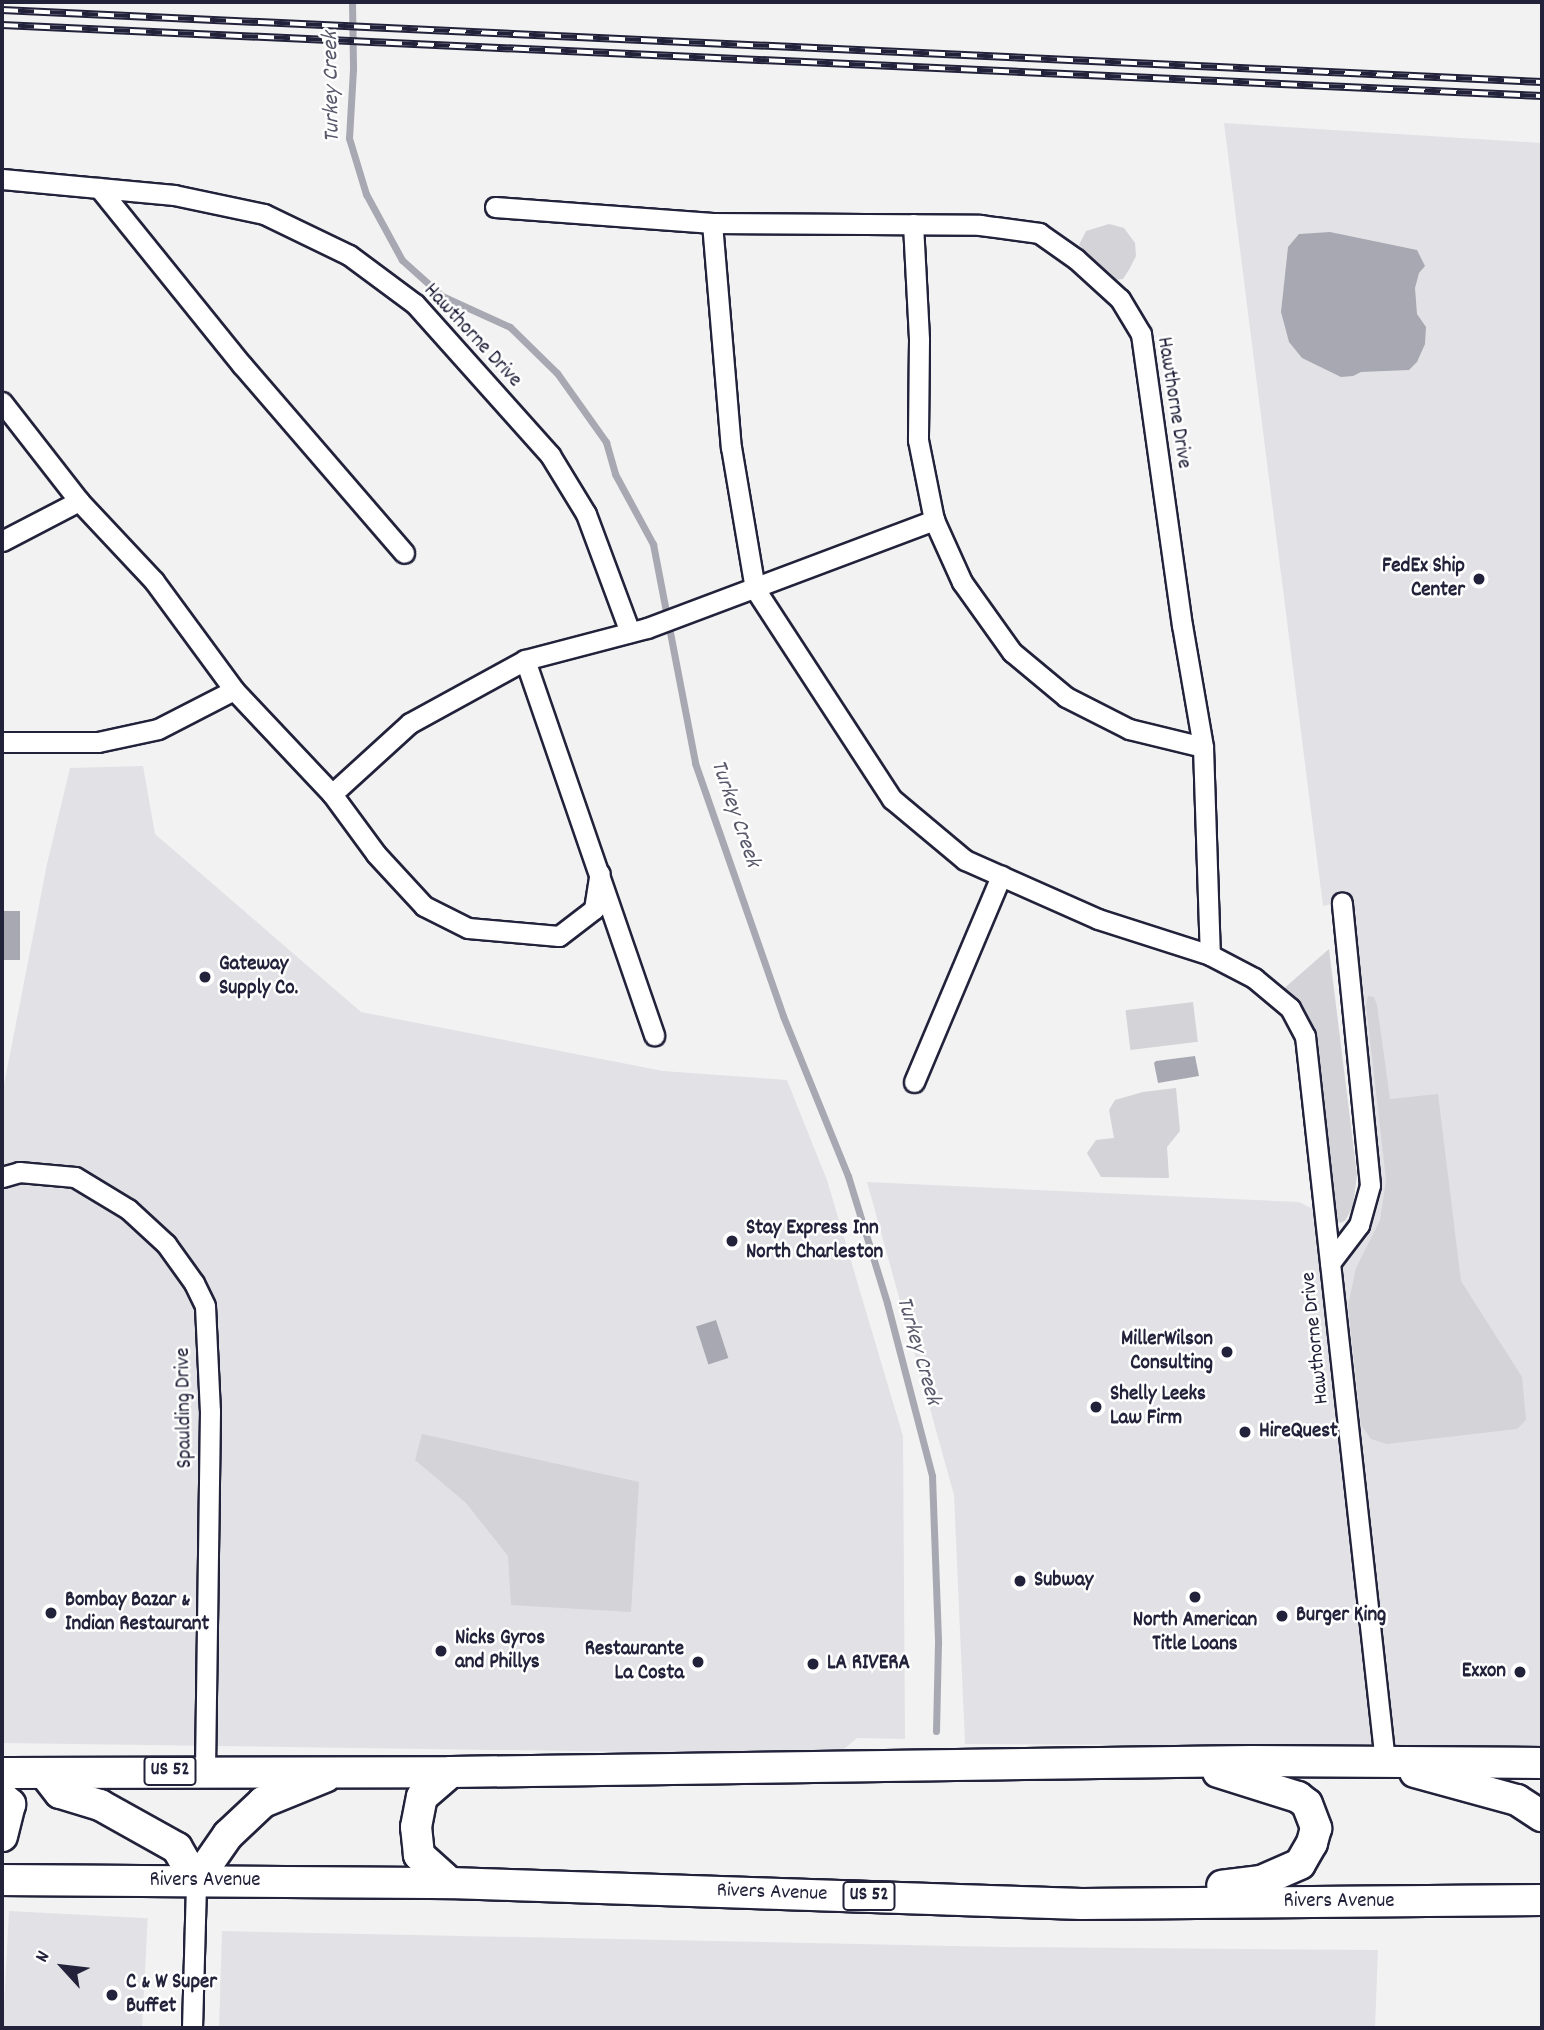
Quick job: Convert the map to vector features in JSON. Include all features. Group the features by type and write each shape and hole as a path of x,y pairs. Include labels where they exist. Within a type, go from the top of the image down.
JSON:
{"main road":[{"name":"US 52","path":"2,1773 205,1770 451,1772 1182,1762 1542,1763"},
{"path":"1083,1904 1261,1881 1291,1870 1307,1856 1316,1828 1307,1804 1269,1786 1182,1762"},
{"path":"1385,1762 1517,1800 1542,1816"},
{"path":"45,1774 61,1793 100,1805 177,1848 196,1881 228,1835 262,1802 337,1772"},
{"path":"450,1883 419,1855 416,1827 422,1797 451,1772"},
{"path":"2,1797 10,1804 2,1836"},
{"name":"Rivers Avenue","path":"2,1880 450,1883 1083,1904 1542,1900"}],"street":[{"name":"Hawthorne Drive","path":"2,179 174,195 264,214 349,255 415,304 550,455 586,514 638,630"},
{"path":"99,188 242,365 404,553"},
{"name":"Hawthorne Drive","path":"495,207 712,223 980,225 1040,233 1076,259 1120,299 1141,334 1182,625 1203,747 1210,955"},
{"name":"Hawthorne Drive","path":"712,223 732,447 755,589 892,799 965,860 1098,919 1210,955 1254,978 1290,1007 1305,1036 1385,1762"},
{"path":"913,224 919,340 918,440 934,520 962,582 1012,652 1066,697 1129,729 1203,747"},
{"path":"2,402 79,501 154,580 234,690 332,794 376,855 424,906 468,928 559,936 594,909 600,873"},
{"path":"2,541 79,501"},
{"path":"332,794 410,723 525,660 638,630 755,589 934,520"},
{"path":"525,660 654,1035"},
{"path":"2,742 110,740 158,729 234,690"},
{"path":"914,1082 1001,876"},
{"path":"1330,1263 1359,1225 1370,1185 1342,902"},
{"name":"Spaulding Drive","path":"2,1177 19,1172 75,1177 128,1209 166,1244 194,1283 205,1306 210,1411 205,1770"},
{"path":"192,2028 196,1881"}],"shaded area":[{"path":"1224,123 1542,143 1542,1747 965,1744 954,1495 867,1182 1299,1202 1325,1215 1330,1262 1370,1185 1341,902 1323,906"},
{"path":"1109,224 1124,228 1135,243 1136,256 1123,279 1115,280 1079,245 1086,231"},
{"path":"1330,232 1417,250 1425,266 1419,273 1415,288 1417,314 1426,327 1425,344 1417,362 1409,370 1361,372 1341,377 1302,358 1289,342 1281,312 1288,247 1299,234"},
{"path":"143,766 155,834 361,1012 663,1071 787,1080 827,1180 903,1436 905,1739 857,1738 843,1750 642,1752 2,1743 2,1095 47,864 70,768"},
{"path":"2,911 20,911 20,960 2,960"},
{"path":"1329,949 1357,1175 1353,1206 1345,1221 1340,1223 1336,1218 1313,1049 1281,991"},
{"path":"1368,996 1374,997 1377,1005 1390,1099 1438,1094 1461,1281 1522,1377 1526,1420 1517,1429 1387,1444 1371,1439 1361,1425 1348,1306 1356,1268 1380,1220 1386,1180 1366,1005"},
{"path":"1193,1002 1198,1042 1130,1050 1126,1010"},
{"path":"1195,1056 1199,1076 1158,1083 1154,1063 1156,1061"},
{"path":"1176,1088 1180,1131 1167,1147 1169,1178 1101,1177 1087,1153 1096,1140 1114,1138 1109,1110 1115,1100 1143,1092"},
{"path":"716,1320 728,1358 708,1365 696,1326"},
{"path":"422,1434 639,1482 631,1612 511,1605 508,1556 466,1503 415,1460"},
{"path":"9,1911 148,1918 142,2028 3,2028"},
{"path":"222,1931 1002,1947 1378,1950 1375,2028 219,2028"}],"waterway":[{"name":"Turkey Creek","path":"352,2 353,69 349,138 366,194 402,260 442,296 510,327 557,373 606,442 615,474 653,544 695,763 783,1016 848,1176 887,1303 932,1476 938,1643 936,1731"}],"railway":[{"path":"2,10 1542,82"},
{"path":"2,25 1542,96"}],"place":[{"name":"FedEx Ship Center","path":"1479,579"},
{"name":"Gateway Supply Co.","path":"205,977"},
{"name":"Stay Express Inn North Charleston","path":"732,1241"},
{"name":"MillerWilson Consulting","path":"1227,1352"},
{"name":"Shelly Leeks Law Firm","path":"1096,1407"},
{"name":"HireQuest","path":"1245,1432"},
{"name":"Subway","path":"1020,1581"},
{"name":"North American Title Loans","path":"1195,1597"},
{"name":"Bombay Bazar & Indian Restaurant","path":"51,1613"},
{"name":"Burger King","path":"1282,1616"},
{"name":"Nicks Gyros and Phillys","path":"441,1651"},
{"name":"Restaurante La Costa","path":"698,1662"},
{"name":"LA RIVERA","path":"813,1664"},
{"name":"Exxon","path":"1520,1672"},
{"name":"C & W Super Buffet","path":"112,1995"}]}
